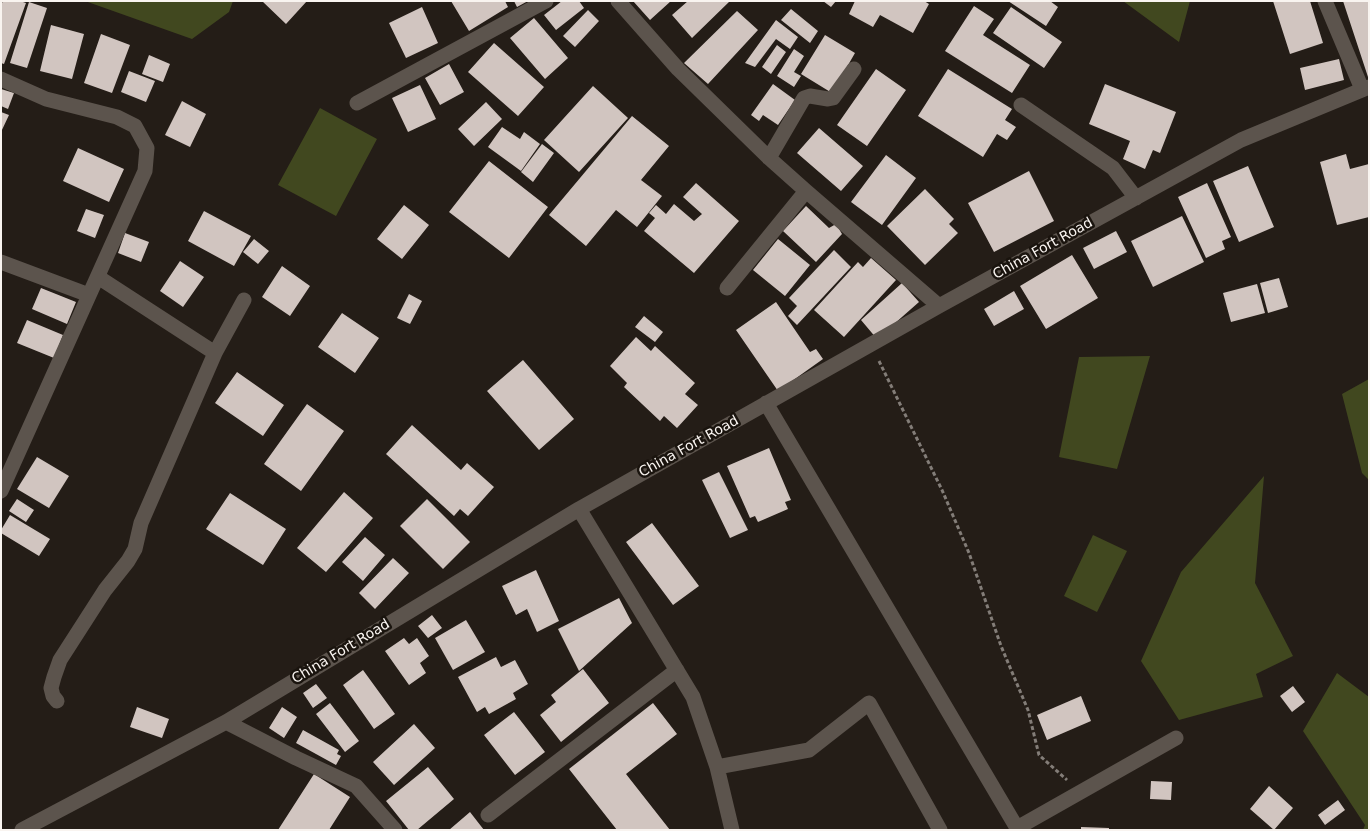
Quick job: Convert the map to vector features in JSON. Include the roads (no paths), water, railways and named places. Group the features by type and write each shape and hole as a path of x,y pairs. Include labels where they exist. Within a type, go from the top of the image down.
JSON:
{"street":[{"path":"357,103 546,1"},
{"path":"618,1 678,69 769,158 939,306"},
{"path":"1324,1 1365,88"},
{"path":"769,158 804,98 810,96 833,98 854,69"},
{"path":"1,79 46,99 117,118 135,126 147,148 144,171 1,491"},
{"name":"China Fort Road","path":"22,830 226,722 579,509 939,306 1241,140 1365,88"},
{"path":"1021,105 1113,168 1136,198"},
{"path":"727,288 806,191"},
{"path":"1,262 89,295"},
{"path":"98,277 215,353"},
{"path":"57,701 53,696 51,688 60,660 105,590 135,549 141,523 215,353 244,300"},
{"path":"766,404 1017,828 1176,738"},
{"path":"579,509 693,698 717,767 732,830"},
{"path":"488,814 677,670"},
{"path":"717,767 809,750 869,703 940,830"},
{"path":"226,722 356,786 395,830"}]}
